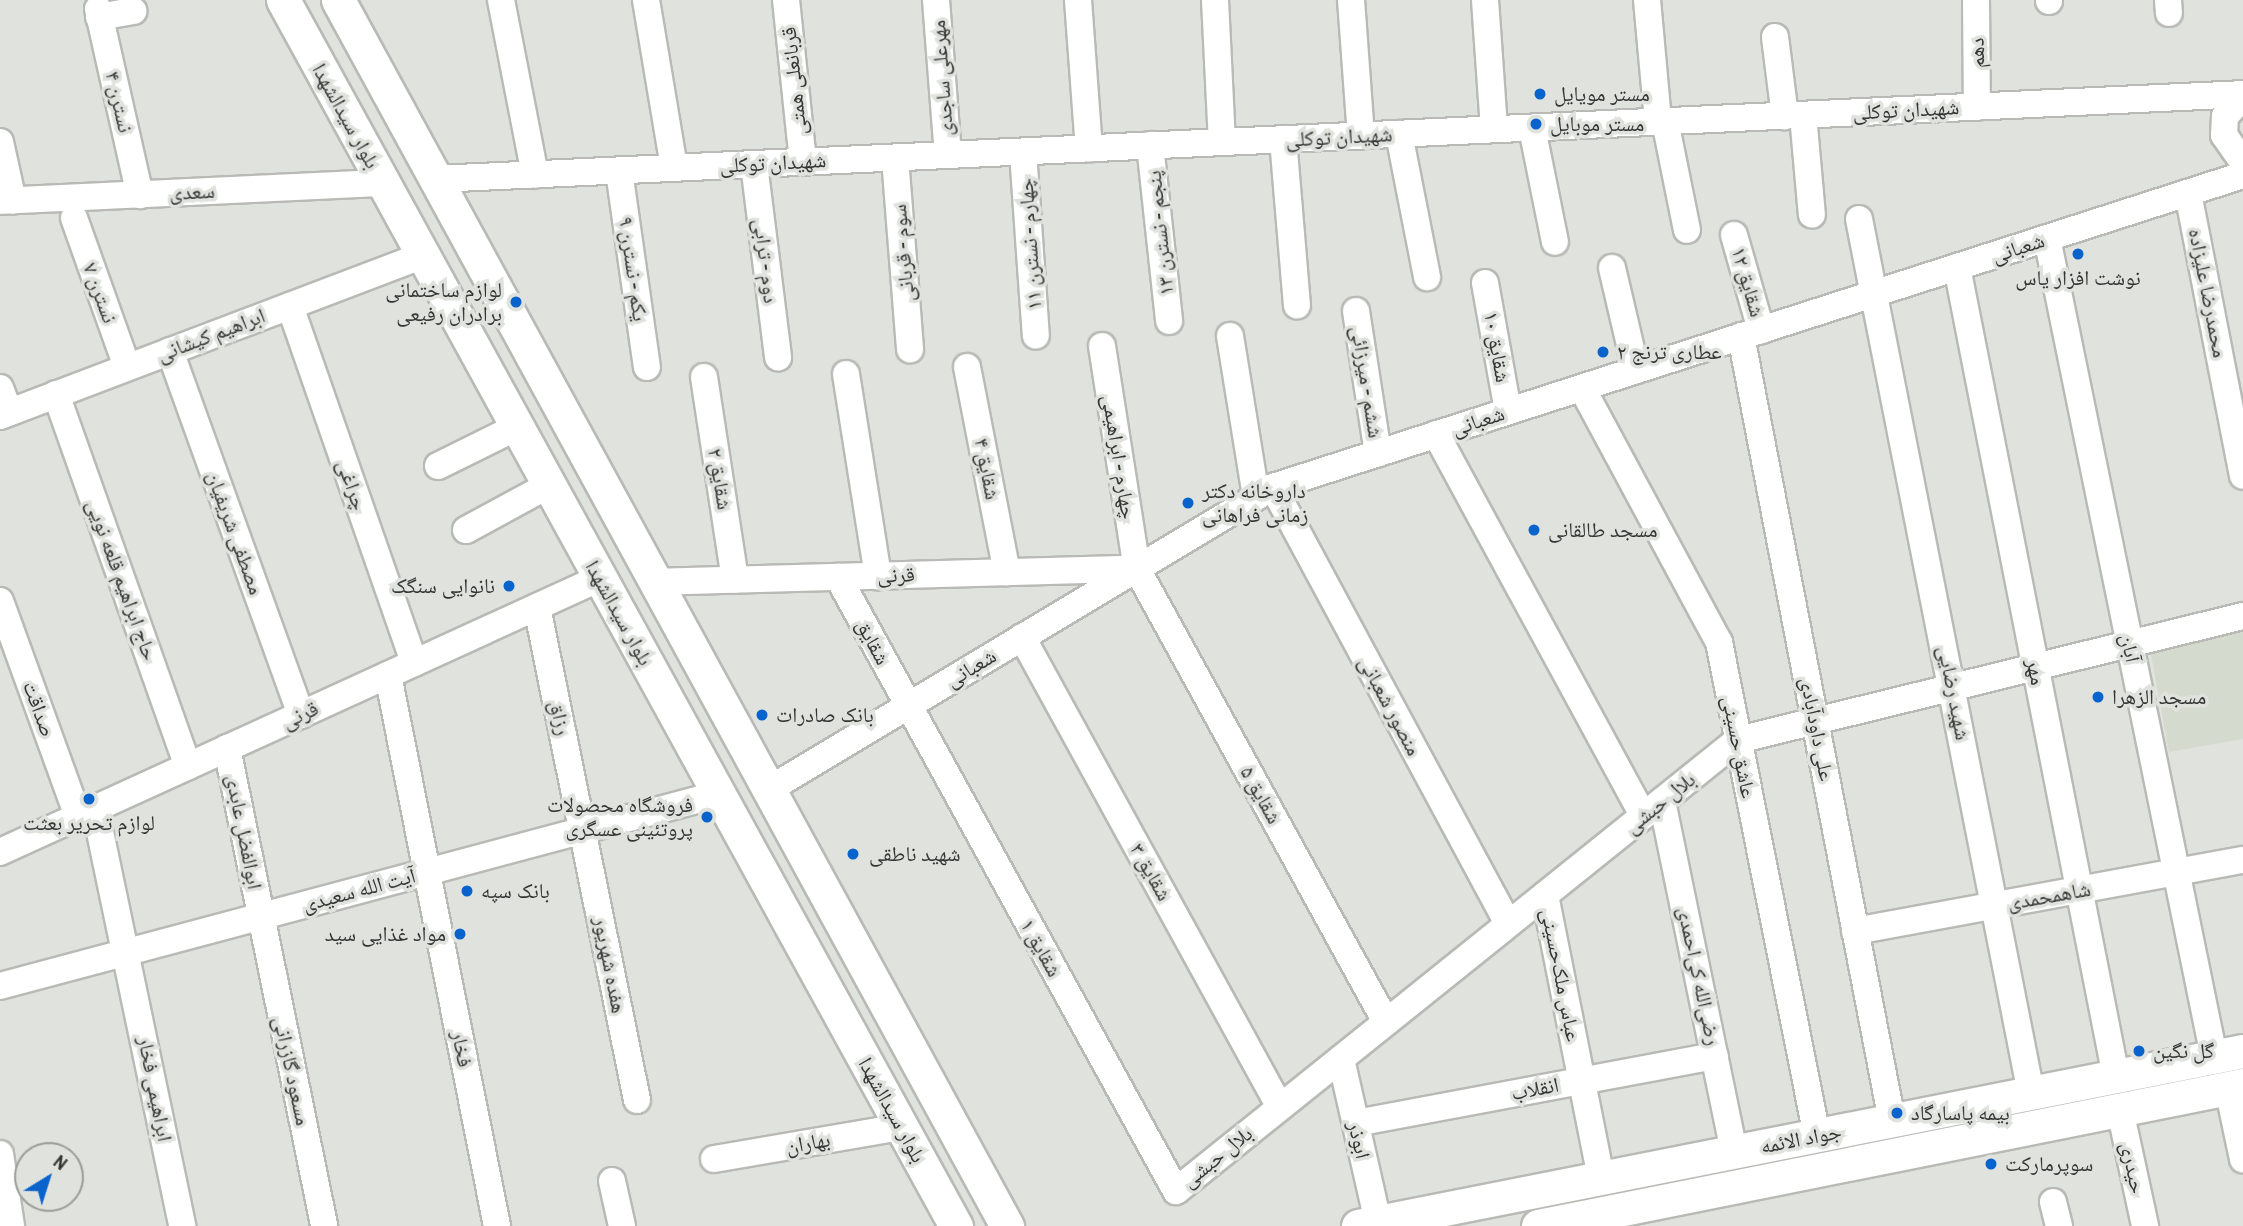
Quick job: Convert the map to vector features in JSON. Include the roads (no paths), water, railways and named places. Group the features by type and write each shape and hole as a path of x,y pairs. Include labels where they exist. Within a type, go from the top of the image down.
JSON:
{"main road":[{"name":"بلوار سیدالشهدا","path":"283,0 956,1226"},
{"path":"338,0 1007,1226"},
{"path":"600,578 656,582"},
{"path":"719,794 768,790"},
{"name":"جواد الائمه","path":"1372,1225 2228,1054"},
{"path":"2116,1077 2120,1110"},
{"name":"جواد الائمه","path":"1538,1226 2235,1087"}],"street":[{"path":"501,0 535,175"},
{"path":"646,0 674,168"},
{"name":"قربانعلی همتی","path":"786,0 803,162"},
{"name":"مهرعلی ساجدی","path":"936,0 948,155"},
{"path":"1078,0 1089,149"},
{"path":"1215,0 1222,142"},
{"path":"1351,0 1360,136"},
{"path":"1485,0 1494,130"},
{"path":"1647,0 1662,121 1687,230"},
{"name":"دهم","path":"1976,0 1977,107"},
{"name":"نسترن ۴","path":"133,11 99,13 140,195"},
{"path":"1775,37 1794,115 1812,215"},
{"name":"شهیدان توکلی","path":"436,179 2243,96"},
{"path":"2243,96 2225,116 2224,135 2243,162"},
{"path":"1532,128 1555,242"},
{"path":"1399,134 1427,277"},
{"path":"1283,139 1297,305"},
{"path":"0,142 6,201"},
{"name":"پنجم - نسترن ۱۳","path":"1150,145 1169,321"},
{"name":"چهارم - نسترن ۱۱","path":"1023,152 1036,336"},
{"name":"سوم - قربانی","path":"895,158 910,349"},
{"name":"دوم - ترابی","path":"754,164 778,358"},
{"name":"یکم - نسترن ۹","path":"619,171 647,368"},
{"name":"شعبانی","path":"768,790 1264,492 2243,175"},
{"name":"سعدی","path":"6,201 383,183"},
{"name":"محمدرضا علیزاده","path":"2188,193 2243,476"},
{"name":"نسترن ۷","path":"74,218 127,367"},
{"name":"شهید رضایی","path":"1860,219 2031,1093"},
{"name":"شقایق ۱۲","path":"1734,235 1751,333"},
{"name":"آبان","path":"2047,238 2176,873 2228,1054"},
{"name":"ابراهیم کیشانی","path":"3,405 56,394 423,255"},
{"name":"مهر","path":"1957,267 2116,1077"},
{"path":"1612,268 1636,370"},
{"name":"شقایق ۱۰","path":"1485,283 1508,411"},
{"name":"چراغی","path":"290,306 414,663"},
{"name":"ششم - میرزائی","path":"1356,311 1378,453"},
{"name":"علی داودآبادی","path":"1751,333 1816,721 1892,1121"},
{"name":"منصور شعبانی","path":"1230,336 1264,492 1508,924"},
{"name":"چهارم - ابراهیمی","path":"1102,346 1137,569"},
{"name":"مصطفی شریفیان","path":"170,351 301,715"},
{"name":"شقایق ۴","path":"967,367 1007,572"},
{"path":"846,374 878,576"},
{"name":"شقایق ۲","path":"704,377 735,580"},
{"name":"عاشق حسینی","path":"1582,388 1719,642 1817,1136"},
{"name":"حاج ابراهیم قلعه نویی","path":"56,394 188,766"},
{"path":"438,466 517,427"},
{"path":"1436,435 1652,809"},
{"path":"466,530 549,485"},
{"name":"قرنی","path":"656,582 1137,569"},
{"name":"شقایق ۵","path":"1137,569 1386,1022"},
{"name":"شقایق","path":"838,577 907,706"},
{"name":"قرنی","path":"0,852 600,578"},
{"name":"صداقت","path":"0,601 86,812"},
{"name":"رزاق","path":"537,607 584,830"},
{"name":"بلال حبشی","path":"1176,1191 1738,740 2243,616"},
{"name":"شقایق ۳","path":"1023,637 1280,1107"},
{"name":"فخار","path":"388,675 497,1226"},
{"name":"شقایق ۱","path":"907,706 1176,1191"},
{"name":"ابوالفضل عابدی","path":"227,748 261,916"},
{"name":"آیت الله سعیدی","path":"0,986 719,794"},
{"name":"رضی‌الله کی‌احمدی","path":"1652,809 1715,1056 1734,1152"},
{"path":"86,812 127,952"},
{"name":"هفده شهریور","path":"584,830 637,1100"},
{"name":"شاهمحمدی","path":"1855,931 2243,860"},
{"name":"عباس ملک‌حسینی","path":"1545,895 1601,1178"},
{"name":"مسعود گازرانی","path":"261,916 324,1226"},
{"name":"ابراهیمی فخار","path":"127,952 182,1226"},
{"name":"انقلاب","path":"1356,1123 1715,1056"},
{"name":"ابوذر","path":"1341,1059 1356,1123 1372,1225"},
{"path":"2235,1087 2243,1159"},
{"name":"حیدری","path":"2120,1110 2145,1226"},
{"name":"بهاران","path":"714,1159 901,1127"},
{"path":"0,1154 11,1226"},
{"path":"612,1181 622,1226"}],"place":[{"name":"مستر مویایل","path":"1540,94"},
{"name":"مستر موبایل","path":"1536,124"},
{"name":"نوشت افزار یاس","path":"2078,254"},
{"name":"لوازم ساختمانی برادران رفیعی","path":"516,302"},
{"name":"عطاری ترنج ۲","path":"1603,352"},
{"name":"داروخانه دکتر زمانی فراهانی","path":"1188,503"},
{"name":"مسجد طالقانی","path":"1534,530"},
{"name":"نانوایی سنگک","path":"509,586"},
{"name":"مسجد الزهرا","path":"2098,697"},
{"name":"بانک صادرات","path":"762,715"},
{"name":"لوازم تحریر بعثت","path":"89,799"},
{"name":"فروشگاه محصولات پروتئینی عسگری","path":"707,817"},
{"name":"شهید ناطقی","path":"853,854"},
{"name":"بانک سپه","path":"467,891"},
{"name":"مواد غذایی سید","path":"460,934"},
{"name":"گل نگین","path":"2139,1051"},
{"name":"بیمه پاسارگاد","path":"1897,1113"},
{"name":"سوپرمارکت","path":"1991,1164"}]}
